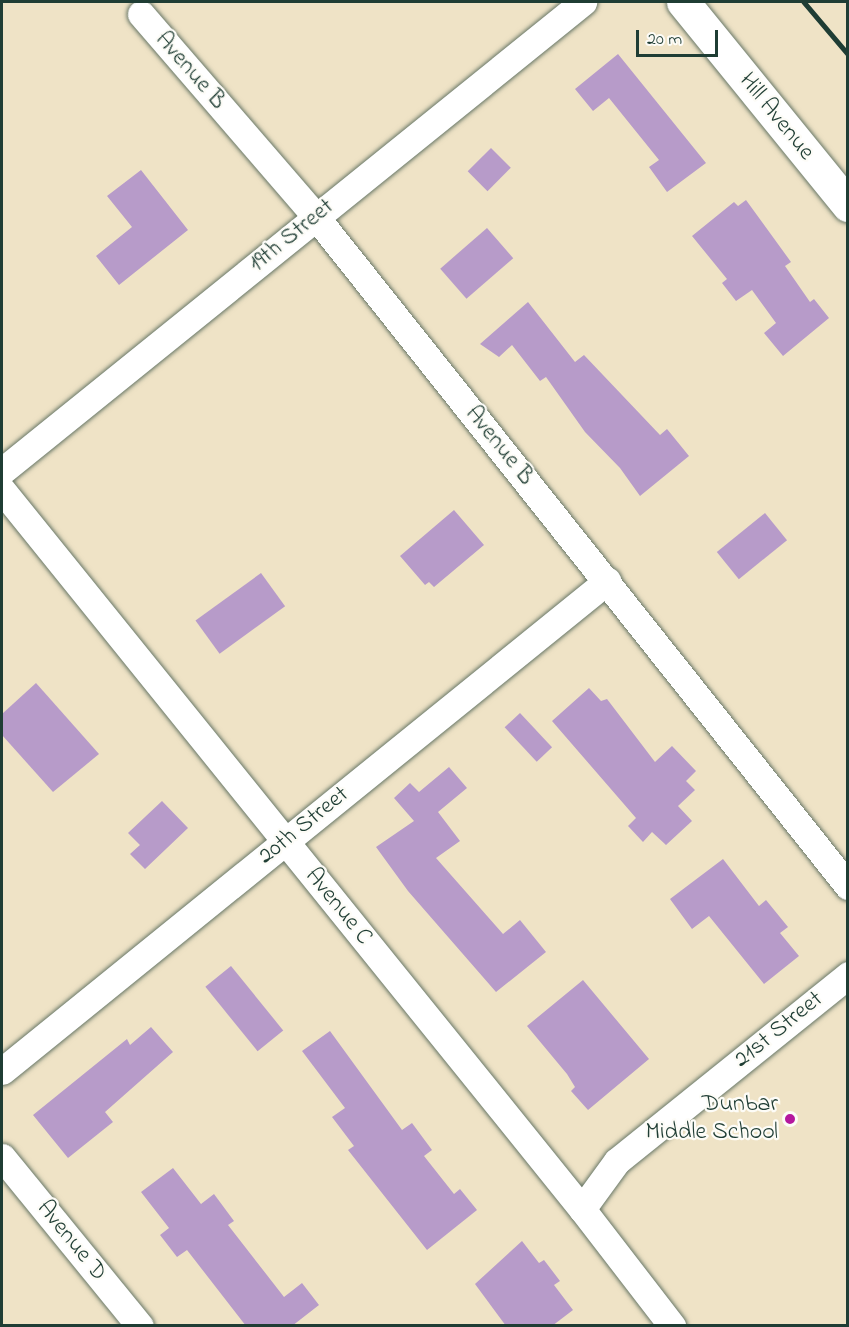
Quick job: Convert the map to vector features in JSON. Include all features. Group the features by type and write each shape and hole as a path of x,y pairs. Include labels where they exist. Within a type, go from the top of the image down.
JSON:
{"street":[{"name":"19th Street","path":"2,471 583,2"},
{"name":"Hill Avenue","path":"683,2 848,205"},
{"name":"Avenue B","path":"141,14 316,217 848,886"},
{"name":"Avenue C","path":"2,490 582,1209 672,1326"},
{"name":"20th Street","path":"2,1071 607,581"},
{"name":"21st Street","path":"582,1209 617,1161 848,975"},
{"name":"Avenue D","path":"2,1157 140,1326"}],"building":[{"path":"618,54 706,163 667,192 649,167 659,160 609,98 593,111 575,89"},
{"path":"491,148 511,168 487,191 468,171"},
{"path":"141,170 188,230 119,285 96,256 132,227 107,196"},
{"path":"746,200 791,262 785,266 810,302 814,299 829,318 783,356 764,333 776,323 752,290 736,301 722,283 727,279 692,236 734,202 738,206"},
{"path":"487,228 513,258 466,299 440,269"},
{"path":"528,302 575,362 584,355 660,435 667,429 689,456 640,496 620,468 585,432 546,377 540,381 512,345 499,357 480,344"},
{"path":"454,510 484,545 434,587 429,582 425,585 400,556"},
{"path":"765,513 787,540 739,579 717,552"},
{"path":"261,573 285,606 220,654 195,621"},
{"path":"36,683 99,754 53,792 2,735 2,714"},
{"path":"589,688 601,701 607,699 655,762 672,746 696,771 686,781 695,790 678,806 692,821 666,845 652,832 643,842 628,826 636,818 552,721"},
{"path":"520,713 552,747 537,762 505,727"},
{"path":"449,767 467,788 438,812 460,841 436,858 503,934 520,920 546,952 496,992 408,891 376,847 414,821 394,798 410,783 419,792"},
{"path":"162,801 188,828 145,869 130,854 140,845 128,833"},
{"path":"723,859 759,906 766,900 788,927 780,933 799,956 764,984 709,916 692,929 670,899"},
{"path":"231,966 283,1031 258,1051 205,987"},
{"path":"583,980 649,1059 588,1110 571,1091 575,1087 567,1074 527,1026"},
{"path":"151,1027 173,1052 105,1112 113,1122 68,1158 33,1115 127,1039 130,1045"},
{"path":"330,1031 402,1130 412,1123 432,1150 424,1156 454,1194 460,1189 477,1210 427,1250 348,1150 354,1146 332,1117 345,1108 302,1051"},
{"path":"173,1168 201,1204 214,1194 234,1221 228,1225 284,1297 302,1283 319,1305 292,1326 246,1326 187,1250 177,1257 160,1235 169,1228 141,1192"},
{"path":"522,1241 539,1263 544,1260 560,1281 554,1285 573,1310 552,1326 506,1326 475,1284"}],"railway":[{"path":"804,2 848,54"}],"place":[{"name":"Dunbar Middle School","path":"790,1119"}]}
